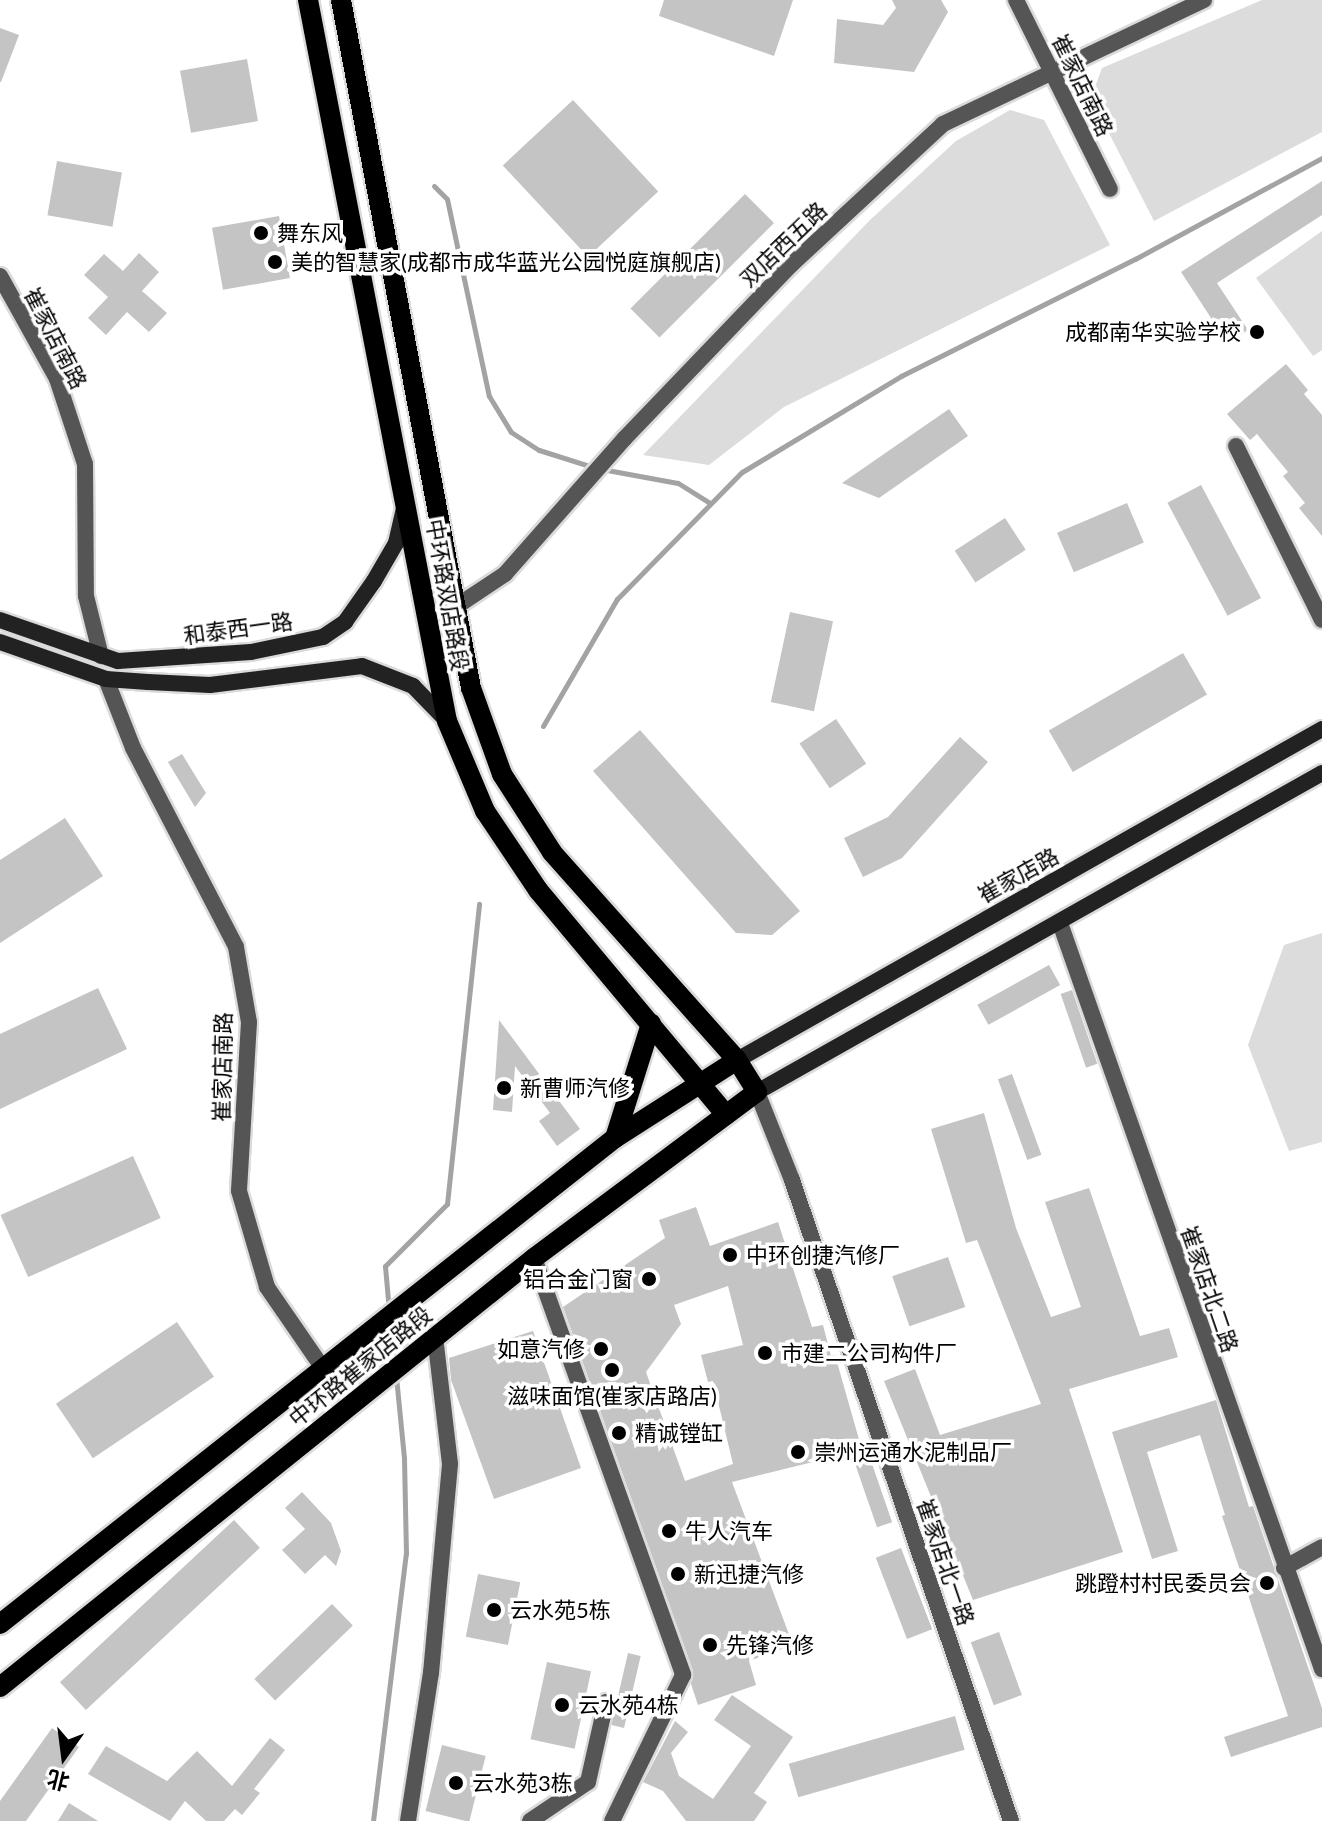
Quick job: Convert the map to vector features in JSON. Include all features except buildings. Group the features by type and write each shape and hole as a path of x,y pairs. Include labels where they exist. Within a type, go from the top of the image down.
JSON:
{"main road":[{"name":"中环路双店路段","path":"308,0 447,721 485,811 538,890 701,1081 726,1115"},
{"name":"中环路双店路段","path":"341,0 471,688 502,774 552,852 737,1060 757,1092"},
{"name":"和泰西一路","path":"0,620 118,661 251,652 323,637 345,622 389,556 396,543 406,498"},
{"path":"0,642 106,679 210,685 362,666 413,686 447,721"},
{"name":"崔家店路","path":"737,1060 1322,729"},
{"path":"757,1092 1322,773"},
{"path":"615,1138 651,1024"},
{"name":"中环路崔家店路段","path":"0,1624 615,1138 737,1060"},
{"name":"中环路崔家店路段","path":"0,1687 534,1258 757,1092"}],"street":[{"name":"崔家店南路","path":"1016,0 1110,189"},
{"name":"双店西五路","path":"457,606 505,574 625,438 791,265 943,124 1051,70 1204,0"},
{"name":"崔家店南路","path":"0,276 57,379 85,464 86,596 101,656"},
{"path":"1236,446 1322,620"},
{"name":"崔家店南路","path":"106,679 133,748 236,947 249,1022 239,1191 267,1287 324,1370"},
{"name":"崔家店北二路","path":"1060,923 1322,1669"},
{"name":"崔家店北一路","path":"757,1092 797,1195 1011,1821"},
{"path":"534,1258 683,1675 612,1821"},
{"path":"408,1821 431,1673 450,1464 430,1340"},
{"path":"1284,1568 1322,1547"},
{"path":"530,1821 588,1782 606,1702"}],"shaded area":[{"path":"1262,0 1322,0 1322,132 1154,221 1091,98 1102,68"},
{"path":"1010,110 1044,120 1110,245 784,407 709,465 643,455 870,220 956,141"},
{"path":"1322,231 1322,350 1313,356 1256,278"},
{"path":"1322,933 1322,1142 1289,1151 1248,1045 1284,945"}],"waterway":[{"path":"543,726 617,599 742,472 901,376 1135,259 1322,158"},
{"path":"434,186 447,199 489,396 511,432 539,450 596,468 678,483 709,502"},
{"path":"389,1311 385,1266 447,1204 479,904"},
{"path":"391,1325 394,1362"},
{"path":"373,1821 406,1554 404,1458 396,1376"}],"place":[{"name":"舞东风","path":"261,233"},
{"name":"美的智慧家(成都市成华蓝光公园悦庭旗舰店)","path":"275,262"},
{"name":"成都南华实验学校","path":"1257,332"},
{"name":"新曹师汽修","path":"504,1088"},
{"name":"中环创捷汽修厂","path":"730,1255"},
{"name":"铝合金门窗","path":"649,1279"},
{"name":"如意汽修","path":"601,1349"},
{"name":"市建二公司构件厂","path":"765,1353"},
{"name":"滋味面馆(崔家店路店)","path":"612,1370"},
{"name":"精诚镗缸","path":"619,1433"},
{"name":"崇州运通水泥制品厂","path":"798,1452"},
{"name":"牛人汽车","path":"669,1531"},
{"name":"新迅捷汽修","path":"678,1574"},
{"name":"跳蹬村村民委员会","path":"1267,1583"},
{"name":"云水苑5栋","path":"494,1610"},
{"name":"先锋汽修","path":"710,1645"},
{"name":"云水苑4栋","path":"562,1705"},
{"name":"云水苑3栋","path":"456,1783"}]}
